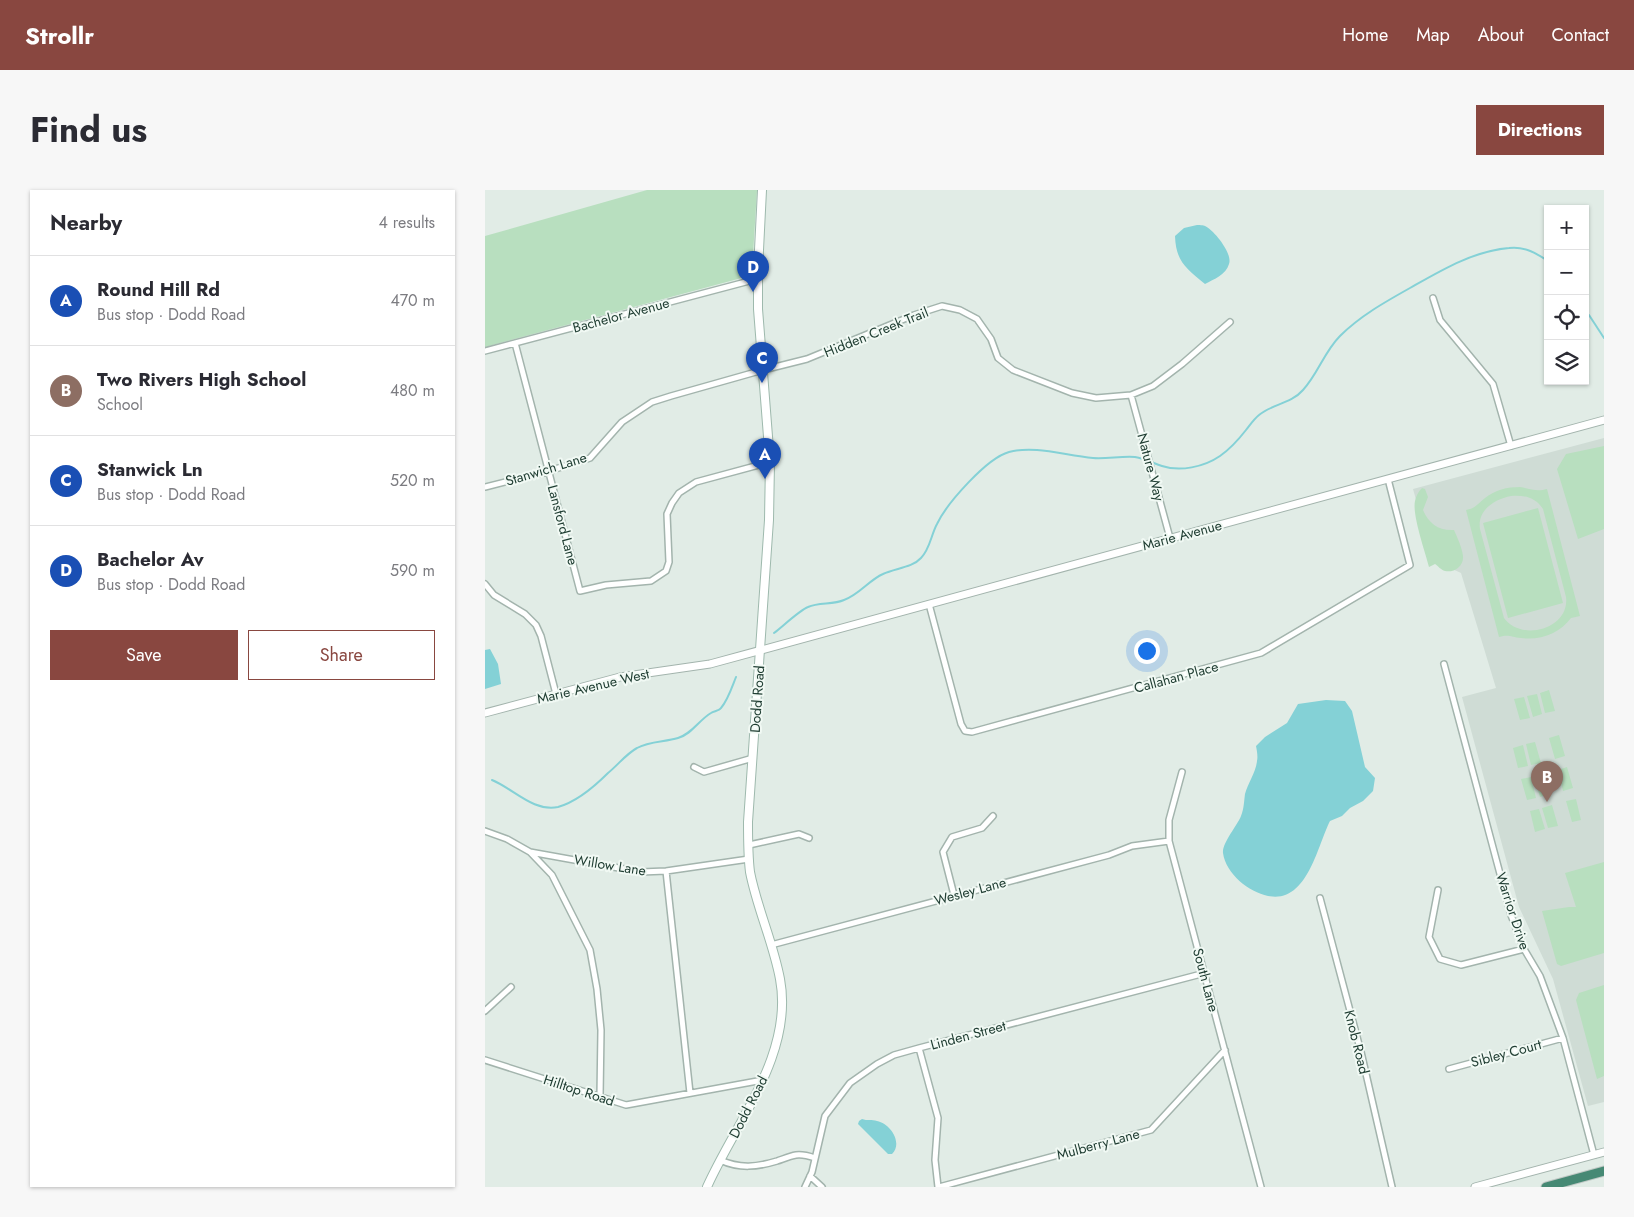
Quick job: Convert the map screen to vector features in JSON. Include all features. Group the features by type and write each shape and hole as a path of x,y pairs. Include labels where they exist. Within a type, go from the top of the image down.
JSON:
{"highway":[{"path":"1546,1187 1604,1171"}],"main road":[{"name":"Dodd Road","path":"707,1187 763,1080 776,1047 782,1015 780,980 754,888 749,859 748,822 769,520 770,462 757,279 762,190"}],"street":[{"name":"Bachelor Avenue","path":"485,351 757,279"},
{"path":"1433,298 1440,320 1493,384 1511,446"},
{"name":"Hidden Creek Trail","path":"763,370 807,359 914,315 942,306 960,310 977,319 991,339 998,358 1013,370 1072,393 1096,398 1131,395 1153,386 1230,322"},
{"name":"Lansford Lane","path":"515,343 580,591 606,585 651,581 666,571 669,562 667,514 679,493 696,482 770,462"},
{"name":"Stanwich Lane","path":"485,487 549,471 590,458 621,422 652,402 763,370"},
{"name":"Nature Way","path":"1131,395 1170,538"},
{"name":"Marie Avenue","path":"760,650 1604,420"},
{"name":"Callahan Place","path":"929,604 961,724 965,731 971,732 1243,658 1261,653 1410,564 1388,479"},
{"path":"485,584 494,595 525,614 536,625 541,636 556,694"},
{"name":"Marie Avenue West","path":"485,713 620,677 710,664 760,650"},
{"name":"Warrior Drive","path":"1444,664 1511,915 1523,949 1540,976 1563,1038 1593,1155"},
{"path":"694,767 704,772 753,758"},
{"name":"South Lane","path":"1182,772 1169,820 1169,841 1261,1187"},
{"path":"954,895 943,852 951,837 982,828 993,816"},
{"path":"485,831 507,839 530,852 551,875 589,950 597,989 601,1030 600,1096"},
{"path":"749,845 799,834 809,838"},
{"name":"Wesley Lane","path":"771,945 1109,855 1132,846 1169,841"},
{"name":"Willow Lane","path":"530,852 641,872 666,872 749,859"},
{"path":"666,872 690,1093"},
{"path":"1439,890 1429,937 1441,960 1461,965 1523,949"},
{"name":"Knob Road","path":"1320,898 1361,1052 1392,1187"},
{"name":"Linden Street","path":"805,1187 810,1176 825,1116 850,1083 877,1064 894,1055 919,1048 1205,973"},
{"path":"485,1011 511,987"},
{"name":"Sibley Court","path":"1449,1069 1563,1038"},
{"path":"919,1048 938,1118 935,1160 939,1187"},
{"name":"Mulberry Lane","path":"939,1187 1151,1130 1225,1050"},
{"name":"Hilltop Road","path":"485,1060 626,1105 763,1080"},
{"path":"1475,1187 1604,1152"},
{"path":"720,1160 730,1165 746,1167 761,1166 795,1155 815,1158"},
{"path":"810,1176 822,1187"}],"shaded area":[{"path":"1604,438 1604,1102 1588,1106 1553,979 1519,907 1462,697 1496,688 1461,573 1433,560 1413,489"}],"green space":[{"path":"647,190 757,190 752,271 749,276 485,347 485,236"},
{"path":"1604,446 1604,529 1578,539 1557,469 1566,454"},
{"path":"1515,487 1537,490 1547,489 1580,616 1571,618 1561,628 1549,635 1528,639 1508,636 1499,637 1466,510 1474,507 1501,489","holes":["1516,496 1533,499 1543,509 1566,597 1565,608 1553,624 1532,630 1521,629 1512,625 1504,618 1480,529 1481,516 1488,506 1499,500"]},
{"path":"1422,488 1425,489 1428,497 1423,510 1428,519 1439,528 1454,530 1459,542 1463,560 1455,570 1445,571 1435,564 1429,567 1417,524 1415,507 1415,501"},
{"path":"1538,508 1563,603 1508,618 1483,523"},
{"path":"1549,690 1555,711 1545,713 1540,693"},
{"path":"1537,694 1542,714 1533,717 1527,696"},
{"path":"1524,697 1530,718 1520,720 1514,699"},
{"path":"1559,735 1565,756 1555,759 1549,738"},
{"path":"1535,742 1541,763 1531,765 1526,744"},
{"path":"1523,745 1528,766 1518,768 1513,748"},
{"path":"1567,767 1573,788 1563,791 1558,770"},
{"path":"1544,774 1549,794 1540,797 1534,776"},
{"path":"1531,777 1536,798 1527,800 1521,779"},
{"path":"1576,799 1581,820 1572,822 1566,801"},
{"path":"1552,805 1558,826 1548,828 1542,808"},
{"path":"1539,809 1545,829 1535,832 1530,811"},
{"path":"1604,862 1604,953 1561,966 1557,964 1542,911 1576,907 1565,873"},
{"path":"1604,985 1604,1076 1597,1079 1576,1000 1579,993"}],"water":[{"path":"1197,225 1209,228 1213,232 1226,249 1229,260 1227,268 1222,274 1205,284 1183,264 1176,245 1175,236 1184,228"},
{"path":"490,649 498,664 501,684 485,689 485,650"},
{"path":"1326,700 1345,701 1352,711 1365,767 1375,778 1373,791 1363,801 1350,808 1342,816 1330,821 1309,871 1301,883 1292,891 1281,896 1261,894 1239,881 1225,861 1223,853 1225,844 1242,813 1245,794 1256,765 1256,746 1265,737 1287,723 1298,704"},
{"path":"862,1119 875,1120 891,1130 896,1140 895,1150 892,1154 888,1154 858,1124"}],"waterway":[{"path":"774,633 808,607 849,598 878,577 908,566 921,558 937,524 949,505 979,472 1000,456 1009,452 1030,450 1093,458 1135,457 1176,469 1199,466 1214,460 1231,447 1264,411 1298,395 1313,377 1334,342 1364,316 1391,299 1433,275 1470,257 1483,253 1514,248 1525,249 1544,259"},
{"path":"1589,315 1604,338"},
{"path":"492,780 540,806 549,808 565,805 591,788 633,750 647,744 683,736 712,712 720,709 728,697 736,677"}],"place":[{"name":"Bachelor Av","path":"753,292"},
{"name":"Stanwick Ln","path":"762,383"},
{"name":"Round Hill Rd","path":"765,479"},
{"name":"Two Rivers High School","path":"1547,802"}]}
